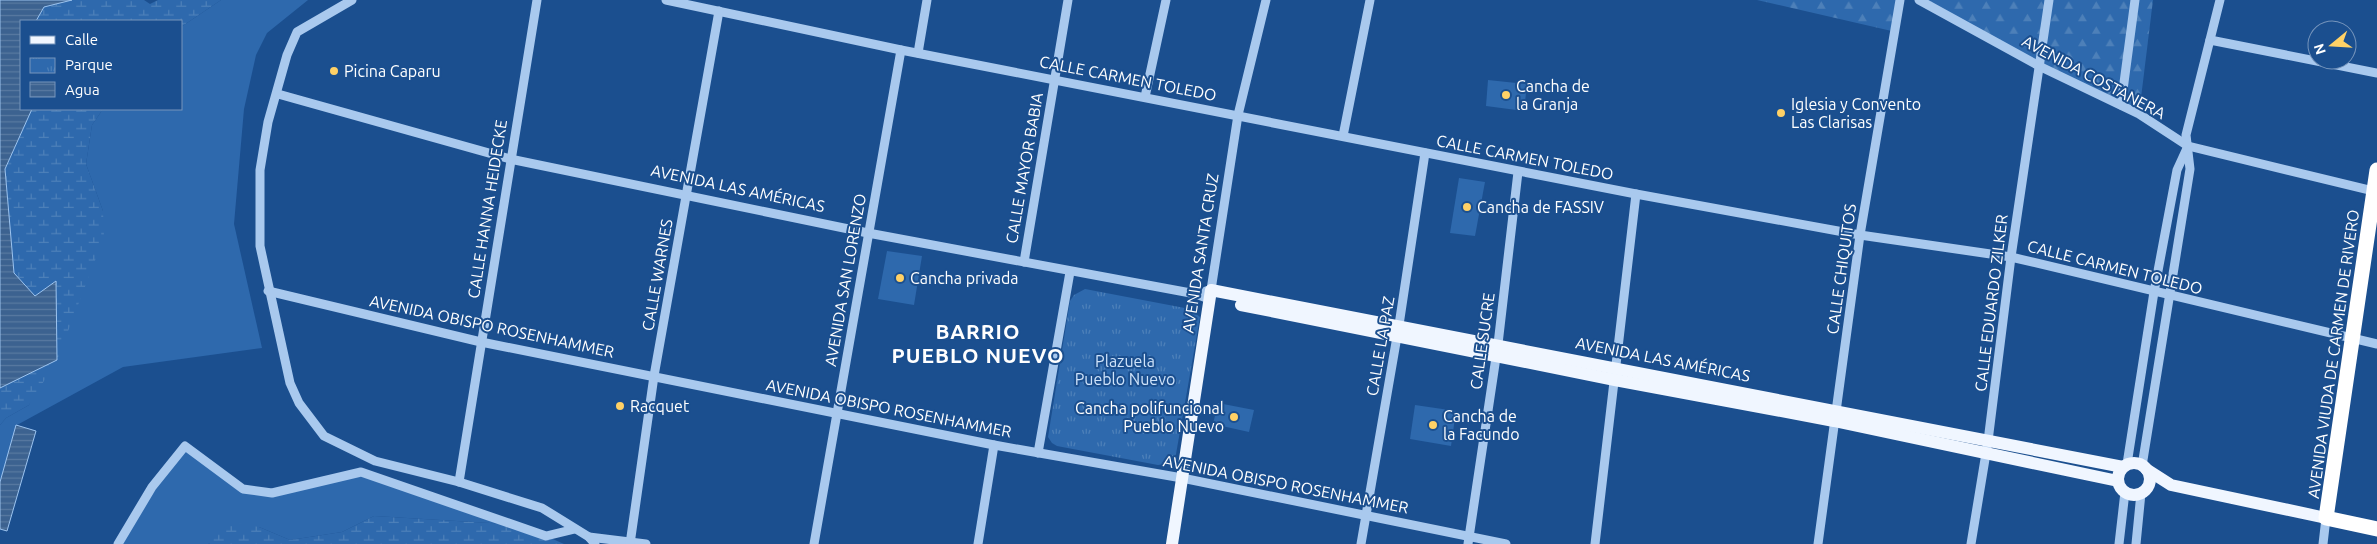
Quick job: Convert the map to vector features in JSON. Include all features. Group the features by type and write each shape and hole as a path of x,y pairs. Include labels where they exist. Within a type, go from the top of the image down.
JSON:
{"highway":[{"name":"AVENIDA VIUDA DE CARMEN DE RIVERO","path":"2326,518 2376,191 2377,170"},
{"path":"2326,518 2377,529"}],"main road":[{"name":"AVENIDA LAS AMÉRICAS","path":"1210,295 1398,330 1987,447 2118,481"},
{"name":"AVENIDA SANTA CRUZ","path":"1172,544 1210,295"},
{"name":"AVENIDA LAS AMÉRICAS","path":"1987,447 2125,465"},
{"path":"2171,485 2133,495 2125,492 2118,481 2119,473 2125,465 2132,463 2144,467 2171,485 2326,518"},
{"path":"2143,491 2150,478 2144,467"}],"street":[{"path":"352,0 297,32 287,56 278,94 268,122 260,170 260,246 268,291 290,383 299,403 324,436 374,461 460,482 542,508 592,541 646,544"},
{"name":"CALLE HANNA HEIDECKE","path":"460,482 480,342 537,0"},
{"name":"CALLE CARMEN TOLEDO","path":"666,0 902,50 1238,115 1518,172 1860,235 2010,257 2168,296 2377,344"},
{"path":"918,53 927,0"},
{"name":"CALLE MAYOR BABIA","path":"1024,262 1068,0"},
{"path":"1145,97 1166,0"},
{"name":"AVENIDA SANTA CRUZ","path":"1210,295 1238,115 1266,0"},
{"path":"1343,136 1370,0"},
{"name":"CALLE CHIQUITOS","path":"1818,544 1860,235 1900,0"},
{"name":"AVENIDA COSTANERA","path":"1919,0 2041,67 2139,114 2188,146 2376,191"},
{"name":"CALLE EDUARDO ZILKER","path":"1971,544 1987,447 2010,257 2041,67 2049,0"},
{"path":"2121,105 2135,0"},
{"path":"2144,467 2168,296 2190,169 2186,135 2220,0"},
{"name":"CALLE WARNES","path":"631,543 654,376 719,11"},
{"path":"2210,40 2377,72"},
{"name":"AVENIDA SAN LORENZO","path":"814,544 902,50"},
{"name":"AVENIDA LAS AMÉRICAS","path":"278,94 510,159 868,233 1070,272 1210,295"},
{"path":"2125,465 2177,170 2188,146"},
{"name":"CALLE LA PAZ","path":"1361,544 1398,330 1425,153"},
{"name":"CALLE SUCRE","path":"1468,540 1497,350 1518,172"},
{"path":"1595,544 1636,194"},
{"path":"1038,453 1070,272"},
{"name":"AVENIDA OBISPO ROSENHAMMER","path":"268,291 480,342 994,446 1182,478 1365,515 1468,540 1506,544"},
{"path":"118,544 152,486 185,446 243,488 272,493 361,472 546,536 575,529"},
{"path":"978,544 994,446"},
{"path":"2136,544 2143,491"},
{"path":"2119,544 2125,492"},
{"name":"AVENIDA VIUDA DE CARMEN DE RIVERO","path":"2323,544 2326,518"}],"green space":[{"path":"72,0 144,0 150,4 158,0 221,0 182,26 182,20 37,20 44,7"},
{"path":"221,0 308,0 267,33 256,55 244,109 234,224 262,348 123,367 17,425 0,482 0,425 6,418 29,405 103,211 86,164 92,125 102,110 182,110 182,26"},
{"path":"1757,0 1900,0 1896,32"},
{"path":"1919,0 2153,0 2139,114"},
{"name":"Cancha de la Granja","path":"1488,80 1527,84 1524,111 1486,106"},
{"path":"32,110 102,110 92,125 86,164 103,211 104,237 57,360 29,405 6,418 0,425 0,388 57,359 55,282 35,296 14,273 5,169"},
{"name":"Cancha de FASSIV","path":"1459,178 1485,182 1475,236 1450,233"},
{"name":"Cancha privada","path":"887,251 922,256 914,305 878,299"},
{"name":"Plazuela Pueblo Nuevo","path":"1085,289 1190,309 1200,317 1176,454 1166,463 1158,465 1057,446 1048,437 1070,301 1074,295"},
{"name":"Cancha polifuncional Pueblo Nuevo","path":"1218,403 1254,410 1249,432 1213,424"},
{"name":"Cancha de la Facundo","path":"1415,405 1456,411 1451,446 1410,439"},
{"path":"185,446 243,489 272,493 361,472 521,525 374,516 342,532 290,540 259,527 208,544 118,544"},
{"path":"374,516 521,525 564,544 209,544 229,521 259,527 290,540 342,532"}],"water":[{"path":"0,0 72,0 44,7 37,20 20,20 20,110 32,110 5,169 14,273 35,296 56,281 57,360 0,388"},
{"path":"16,425 36,431 7,531 0,529 0,482"}],"place":[{"name":"Picina Caparu","path":"334,71"},
{"name":"Cancha de la Granja","path":"1506,95"},
{"name":"Iglesia y Convento Las Clarisas","path":"1781,113"},
{"name":"Cancha de FASSIV","path":"1467,207"},
{"name":"Cancha privada","path":"900,278"},
{"name":"Racquet","path":"620,406"},
{"name":"Cancha polifuncional Pueblo Nuevo","path":"1234,417"},
{"name":"Cancha de la Facundo","path":"1433,425"}],"district":[{"name":"BARRIO PUEBLO NUEVO","path":"978,344"}]}
